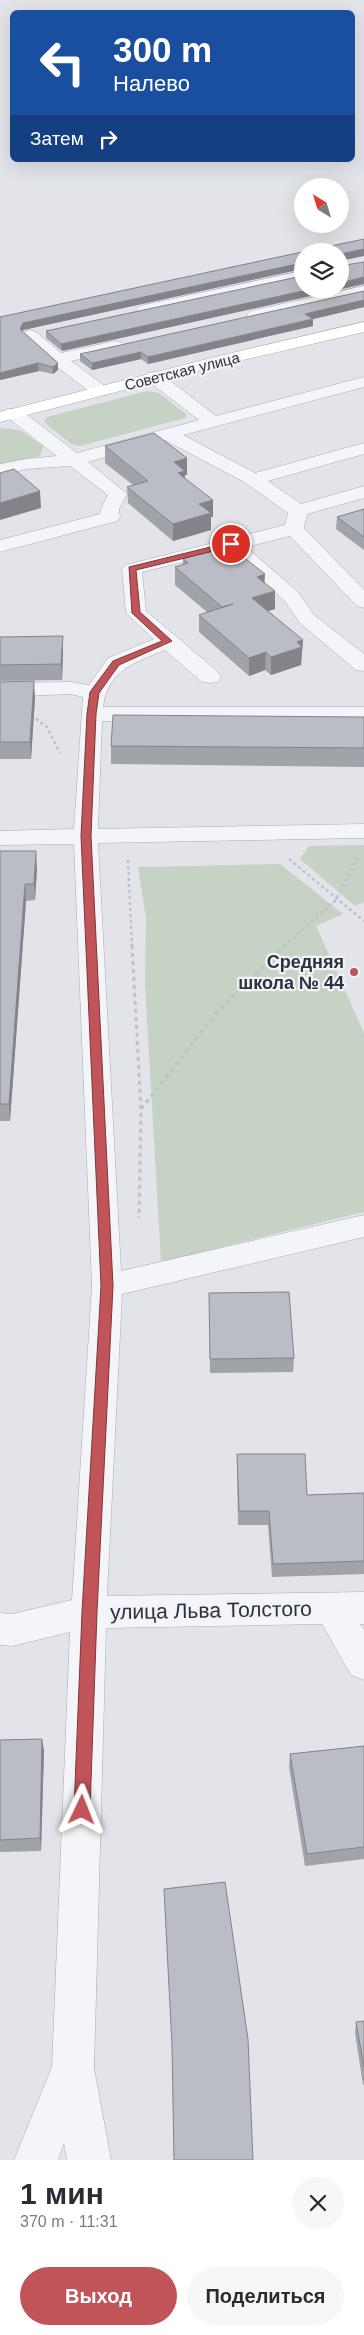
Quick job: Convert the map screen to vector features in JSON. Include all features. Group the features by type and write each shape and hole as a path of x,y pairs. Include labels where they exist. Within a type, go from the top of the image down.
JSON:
{"main road":[{"name":"Советская улица","path":"7,415 154,377 364,327"}],"street":[{"path":"127,314 294,278"},
{"path":"240,318 364,291"},
{"path":"49,330 30,335 100,391"},
{"path":"58,359 135,342"},
{"path":"154,377 213,422"},
{"path":"0,470 26,464 73,460 364,382"},
{"path":"0,546 110,517 110,508 118,494 73,460 7,415"},
{"path":"167,434 254,479 296,520 364,602"},
{"path":"254,479 364,448"},
{"path":"210,677 136,613 132,569 231,544 364,492"},
{"path":"231,544 291,596 306,619 364,665"},
{"path":"89,2160 73,2067 89,1612 107,1286 86,836 91,714 94,692 116,663 168,641"},
{"path":"0,690 71,688 94,692"},
{"path":"91,714 364,714"},
{"path":"0,838 86,836 363,840"},
{"path":"107,1286 364,1226"},
{"path":"347,1608 364,1663"},
{"name":"улица Льва Толстого","path":"0,1629 12,1630 89,1612 347,1608"},
{"path":"36,2160 73,2067"}],"path":[{"path":"28,713 47,727 58,751 89,787"},
{"path":"141,1109 217,1012 278,951 336,900 363,840"},
{"path":"286,858 364,922"},
{"path":"128,860 141,1109 139,1226"}],"green space":[{"path":"147,391 159,393 186,414 185,418 80,446 71,444 44,422 47,417"},
{"path":"0,428 20,430 43,446 40,456 0,467"},
{"path":"364,845 364,902 355,906 300,859 309,846"},
{"path":"280,864 343,914 316,926 364,1033 364,1212 161,1262 145,984 146,918 138,867"}],"building":[{"path":"364,239 364,249 349,252 349,243 345,243"},
{"path":"294,254 294,265 23,323 20,329 58,363 53,367 38,363 0,373 0,317"},
{"path":"364,262 364,277 349,281 349,264"},
{"path":"294,278 294,293 61,344 46,331"},
{"path":"364,291 364,300 305,314 313,319 148,357 141,352 92,363 80,354 332,298 349,298 349,294"},
{"path":"154,433 187,458 174,462 185,471 178,473 213,500 199,504 211,513 173,524 127,487 148,481 105,446"},
{"path":"14,469 40,491 0,503 0,473"},
{"path":"364,509 364,537 337,517"},
{"path":"228,545 265,574 257,577 275,591 252,598 303,640 297,642 302,647 271,657 266,652 249,658 199,615 233,604 222,607 175,567 188,563 183,559"},
{"path":"63,636 61,664 0,665 0,637"},
{"path":"34,681 30,742 0,742 0,682"},
{"path":"113,715 364,717 364,748 111,746"},
{"path":"0,851 36,851 34,884 25,884 9,1104 0,1104"},
{"path":"289,1292 294,1358 210,1359 209,1293"},
{"path":"237,1454 305,1454 307,1495 364,1493 364,1561 273,1564 269,1511 239,1511"},
{"path":"42,1739 40,1838 0,1840 0,1740"},
{"path":"364,1746 364,1847 307,1854 290,1754"},
{"path":"225,1882 248,2039 253,2160 174,2160 172,2046 164,1889"},
{"path":"364,2021 364,2067 356,2022"}],"place":[{"name":"Средняя школа № 44","path":"354,972"}],"route":[{"path":"82,1810 89,1612 107,1286 86,836 91,714 94,692 116,663 168,641 136,613 132,569 231,544"}]}
